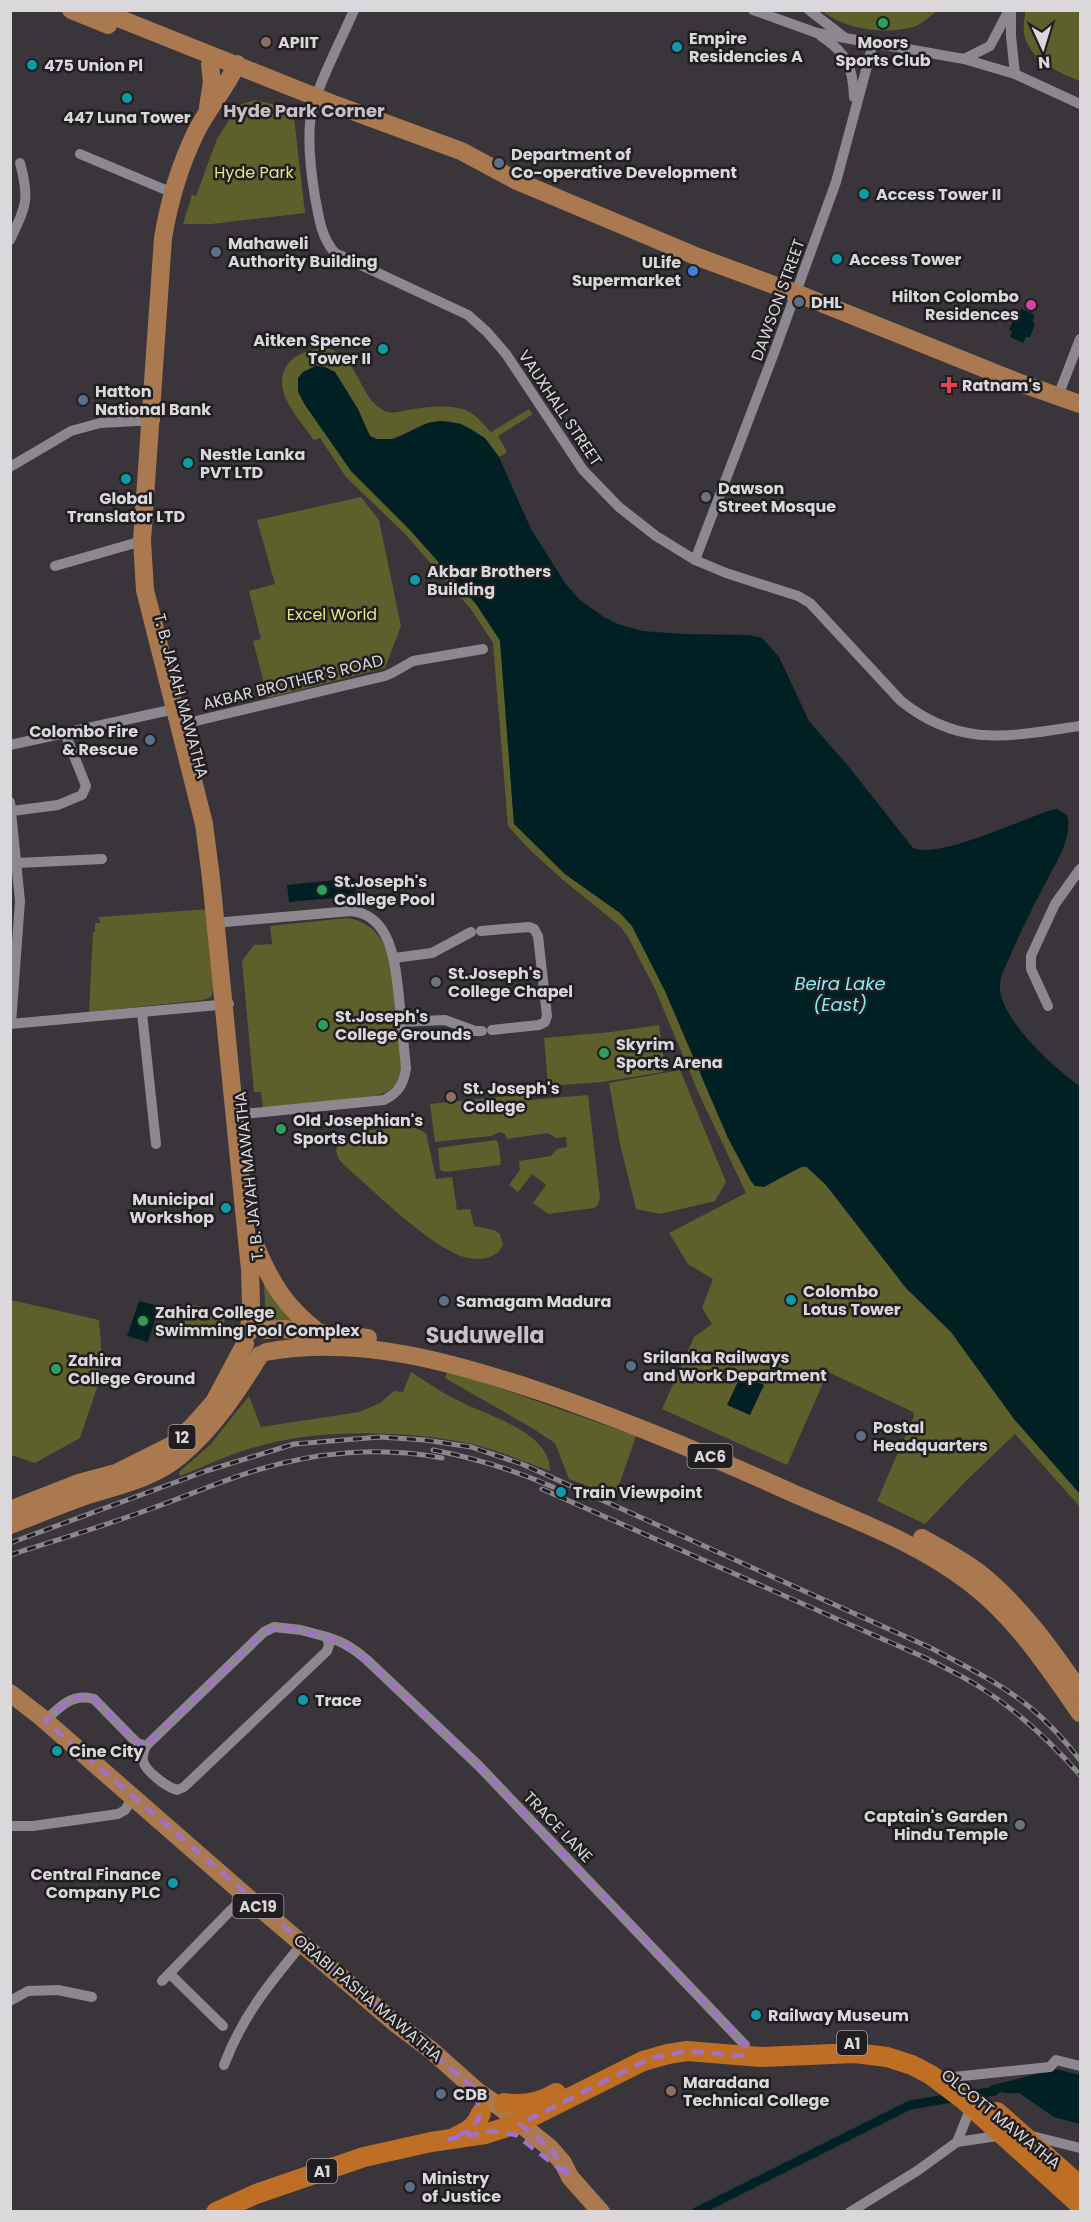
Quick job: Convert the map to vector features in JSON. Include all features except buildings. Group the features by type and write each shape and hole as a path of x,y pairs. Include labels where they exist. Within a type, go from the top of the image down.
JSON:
{"highway":[{"name":"OLCOTT MAWATHA","path":"504,2103 516,2104 546,2098 621,2057 653,2045 694,2040 744,2051 787,2057 840,2053 868,2054 902,2061 946,2079 1080,2186"},
{"name":"OLCOTT MAWATHA","path":"526,2120 651,2058 687,2051 744,2051"},
{"name":"A1","path":"449,2139 469,2131 481,2113"},
{"name":"A1","path":"216,2211 256,2194 364,2157 449,2139 472,2137 526,2120"},
{"name":"OLCOTT MAWATHA","path":"1012,2134 1080,2205"}],"main road":[{"path":"71,10 210,65 240,71"},
{"path":"98,10 372,126 502,174 586,211 796,295 1080,404"},
{"path":"206,114 212,82 210,65"},
{"path":"206,114 240,71"},
{"name":"T. B. JAYAH MAWATHA","path":"240,71 206,136 177,208 171,238 142,541 145,590 181,716 213,815 225,922 228,1004 251,1305 258,1340"},
{"name":"T. B. JAYAH MAWATHA","path":"10,1510 80,1483 179,1457 212,1426 234,1397 258,1340 256,1247 243,1114 204,824 152,574 154,420 163,238 173,193 196,131 206,114"},
{"path":"256,1247 278,1292 290,1308 318,1332"},
{"name":"AC6","path":"258,1340 283,1329 429,1347 459,1353 502,1373 650,1425 796,1481 920,1537 948,1552 977,1572 1010,1601 1039,1632 1080,1691"},
{"name":"AC6","path":"258,1340 296,1346 378,1351 502,1373"},
{"name":"AC6","path":"650,1425 902,1541 944,1565 970,1583 1028,1639 1080,1713"},
{"name":"T. B. JAYAH MAWATHA","path":"10,1525 88,1495 123,1486 151,1465"},
{"path":"10,1679 43,1719"},
{"path":"10,1693 43,1719"},
{"name":"ORABI PASHA MAWATHA","path":"43,1719 395,2023 431,2050 477,2091 526,2120"},
{"path":"477,2091 481,2113"},
{"name":"ORABI PASHA MAWATHA","path":"477,2091 504,2103"},
{"path":"526,2120 563,2163 570,2177 601,2211"},
{"path":"494,2131 516,2135 560,2173 570,2177"}],"street":[{"path":"315,102 354,10"},
{"path":"753,10 817,33 964,59 1015,74 1080,104"},
{"path":"810,10 847,39"},
{"path":"964,59 990,46 1010,10"},
{"path":"1010,10 1015,74"},
{"path":"817,33 832,43 849,63 854,86 854,110"},
{"name":"DAWSON STREET","path":"695,560 796,295 836,182 873,44"},
{"name":"VAUXHALL STREET","path":"315,102 310,122 311,174 322,234 335,253 468,315 506,354 583,470 620,507 656,536 695,560 726,573 798,596 810,603 901,701 916,713 940,726 970,735 992,737 1080,726"},
{"path":"80,154 173,193"},
{"path":"10,240 25,205 27,188 20,163"},
{"path":"1058,396 1080,339"},
{"path":"10,467 71,431 100,423 154,420"},
{"path":"55,566 142,541"},
{"name":"AKBAR BROTHER'S ROAD","path":"10,745 65,733 181,716 385,676 413,661 483,649"},
{"path":"65,733 86,786 82,795 57,806 11,807 20,901 11,1024 228,1004"},
{"path":"17,863 102,860"},
{"path":"1048,1006 1031,969 1031,957 1055,904 1079,876"},
{"path":"225,922 362,912 378,924 394,957 401,1022 405,1076 394,1095 378,1101 243,1114"},
{"path":"394,957 432,953 476,931 529,927 534,929 538,936 547,1016 545,1022 539,1025 487,1031 475,1031 446,1020 401,1022"},
{"path":"142,1013 156,1144"},
{"name":"TRACE LANE","path":"141,1744 264,1632 274,1627 286,1627 327,1637 352,1647 479,1767 744,2051"},
{"path":"43,1719 74,1697 85,1696 94,1699 141,1744 147,1768 171,1788 181,1789 322,1656 328,1646 327,1637"},
{"path":"10,1826 33,1826 118,1814 125,1810 133,1797"},
{"path":"223,2026 166,1978 246,1896"},
{"path":"224,2064 244,2020 273,1979 303,1943"},
{"path":"10,2001 28,1991 58,1990 92,1997"},
{"path":"946,2079 1050,2067 1056,2060 1080,2066"},
{"path":"957,2142 972,2102"},
{"path":"850,2211 917,2171 957,2142 1012,2134 1080,2148"}],"highlighted area":[{"path":"286,1627 340,1641 367,1660 479,1766 737,2036 745,2045 744,2056 687,2051 651,2058 520,2124 550,2148 570,2177 516,2135 494,2131 449,2139 469,2131 479,2119 477,2091 45,1721 74,1697 85,1696 94,1699 143,1748 264,1632"}],"green space":[{"name":"Moors Sports Club","path":"822,11 937,11 916,26 878,30 853,26"},
{"path":"1025,11 1080,11 1080,81 1046,64 1032,51 1024,34"},
{"name":"Hyde Park","path":"255,100 293,109 305,213 211,224 183,224 192,195 196,196 217,139 239,105"},
{"path":"324,348 335,351 343,357 373,402 388,412 432,407 457,408 474,415 491,432 529,409 533,414 498,436 507,452 499,457 478,433 450,421 428,423 393,438 378,439 370,436 316,366 303,372 298,392 351,471 409,529 476,604 500,641 514,823 565,874 620,913 632,926 665,991 728,1138 751,1181 755,1186 805,1166 826,1185 906,1288 951,1332 1014,1419 1080,1494 1080,1507 1015,1434 925,1524 877,1501 914,1416 913,1412 828,1372 787,1465 662,1409 694,1337 712,1324 702,1308 713,1279 688,1264 669,1233 746,1193 699,1094 655,989 628,937 620,926 530,850 508,826 493,643 470,608 405,534 346,477 320,438 314,440 287,401 282,380 288,364 303,353"},
{"name":"Excel World","path":"361,497 379,520 401,626 385,668 268,698 253,641 261,639 249,591 275,584 257,520"},
{"path":"210,909 208,935 213,989 211,997 203,1000 89,1012 93,932 95,932 95,923 100,923 99,917"},
{"name":"St.Joseph's College Grounds","path":"347,918 374,930 388,954 394,982 402,1071 400,1077 392,1088 379,1095 263,1109 261,1092 254,1092 242,961 254,945 272,944 270,926"},
{"name":"Skyrim Sports Arena","path":"659,1025 665,1067 663,1072 602,1082 548,1086 544,1038"},
{"path":"680,1070 726,1182 715,1201 660,1214 636,1209 620,1144 609,1083"},
{"path":"528,1094 530,1100 588,1095 600,1198 598,1205 594,1208 548,1214 533,1203 546,1185 532,1174 518,1192 509,1185 520,1170 519,1161 551,1156 557,1149 567,1147 566,1137 556,1138 548,1133 507,1139 505,1134 500,1132 491,1136 435,1142 430,1104"},
{"path":"397,1127 416,1128 426,1133 436,1179 452,1177 457,1210 470,1209 474,1226 494,1230 500,1234 503,1245 494,1255 481,1259 467,1258 440,1245 397,1212 338,1158 336,1150 346,1138 372,1130"},
{"path":"496,1140 500,1165 445,1172 440,1170 438,1148"},
{"path":"264,1283 302,1323 266,1321"},
{"name":"Zahira College Ground","path":"11,1300 99,1320 102,1356 99,1382 80,1438 35,1463 11,1455"},
{"path":"189,1304 226,1312 222,1333 184,1324"},
{"path":"448,1370 636,1436 615,1497 569,1479 555,1443 445,1378"},
{"path":"411,1372 453,1398 501,1419 529,1436 548,1457 550,1471 472,1444 418,1436 360,1433 302,1437 275,1442 231,1455 180,1476 179,1472 210,1445 249,1396 261,1427 359,1412 380,1403 394,1391 403,1392"}],"water":[{"path":"1021,309 1034,314 1035,324 1030,337 1026,337 1023,343 1010,337 1012,332 1009,330"},
{"name":"Beira Lake (East)","path":"316,366 335,372 358,409 370,436 376,439 394,439 428,423 440,421 461,424 485,438 499,457 531,529 565,583 581,601 604,617 642,631 750,635 762,638 779,657 809,721 849,767 913,848 925,850 961,843 1052,810 1057,809 1067,815 1068,828 1063,849 1021,932 1004,969 1000,984 1002,997 1017,1026 1043,1055 1080,1086 1080,1494 1014,1419 951,1332 906,1288 826,1185 807,1167 801,1167 764,1187 755,1186 751,1181 728,1138 665,991 632,926 620,913 565,874 514,824 500,640 476,604 409,529 351,471 305,405 298,392 298,378 303,372"},
{"name":"St.Joseph's College Pool","path":"355,878 356,896 289,902 287,885"},
{"name":"Zahira College Swimming Pool Complex","path":"139,1301 159,1306 148,1342 127,1336"},
{"path":"741,1375 764,1385 750,1415 727,1405"},
{"path":"1055,2069 1080,2075 1080,2124 1054,2117 1019,2093 1003,2092 990,2086"}],"waterway":[{"path":"696,2212 910,2105 995,2091"}],"railway":[{"path":"10,1543 206,1471 294,1444 380,1437 425,1440 471,1447 522,1464 931,1648 983,1676 1020,1700 1039,1715 1080,1760"},
{"path":"433,1450 494,1465 553,1487"},
{"path":"10,1555 279,1464 325,1455 372,1452 396,1452 442,1458"},
{"path":"542,1489 960,1675 1020,1716 1045,1738 1080,1775"}],"place":[{"name":"Moors Sports Club","path":"883,23"},
{"name":"APIIT","path":"266,42"},
{"name":"Empire Residencies A","path":"677,47"},
{"name":"475 Union Pl","path":"32,65"},
{"name":"447 Luna Tower","path":"127,98"},
{"name":"Department of Co-operative Development","path":"499,163"},
{"name":"Access Tower II","path":"864,194"},
{"name":"Mahaweli Authority Building","path":"216,252"},
{"name":"Access Tower","path":"837,259"},
{"name":"ULife Supermarket","path":"693,271"},
{"name":"DHL","path":"799,302"},
{"name":"Hilton Colombo Residences","path":"1031,305"},
{"name":"Aitken Spence Tower II","path":"383,349"},
{"name":"Ratnam's","path":"949,385"},
{"name":"Hatton National Bank","path":"83,400"},
{"name":"Nestle Lanka PVT LTD","path":"188,463"},
{"name":"Global Translator LTD","path":"126,479"},
{"name":"Dawson Street Mosque","path":"706,497"},
{"name":"Akbar Brothers Building","path":"415,580"},
{"name":"Colombo Fire & Rescue","path":"150,740"},
{"name":"St.Joseph's College Pool","path":"322,890"},
{"name":"St.Joseph's College Chapel","path":"436,982"},
{"name":"St.Joseph's College Grounds","path":"323,1025"},
{"name":"Skyrim Sports Arena","path":"604,1053"},
{"name":"St. Joseph's College","path":"451,1097"},
{"name":"Old Josephian's Sports Club","path":"281,1129"},
{"name":"Municipal Workshop","path":"226,1208"},
{"name":"Colombo Lotus Tower","path":"791,1300"},
{"name":"Samagam Madura","path":"444,1301"},
{"name":"Zahira College Swimming Pool Complex","path":"143,1321"},
{"name":"Srilanka Railways and Work Department","path":"631,1366"},
{"name":"Zahira College Ground","path":"56,1369"},
{"name":"Postal Headquarters","path":"861,1436"},
{"name":"Train Viewpoint","path":"561,1492"},
{"name":"Trace","path":"303,1700"},
{"name":"Cine City","path":"57,1751"},
{"name":"Captain's Garden Hindu Temple","path":"1020,1825"},
{"name":"Central Finance Company PLC","path":"173,1883"},
{"name":"Railway Museum","path":"756,2015"},
{"name":"Maradana Technical College","path":"671,2091"},
{"name":"CDB","path":"441,2094"},
{"name":"Ministry of Justice","path":"410,2187"}],"district":[{"name":"Hyde Park Corner","path":"304,110"},
{"name":"Suduwella","path":"485,1335"}]}
